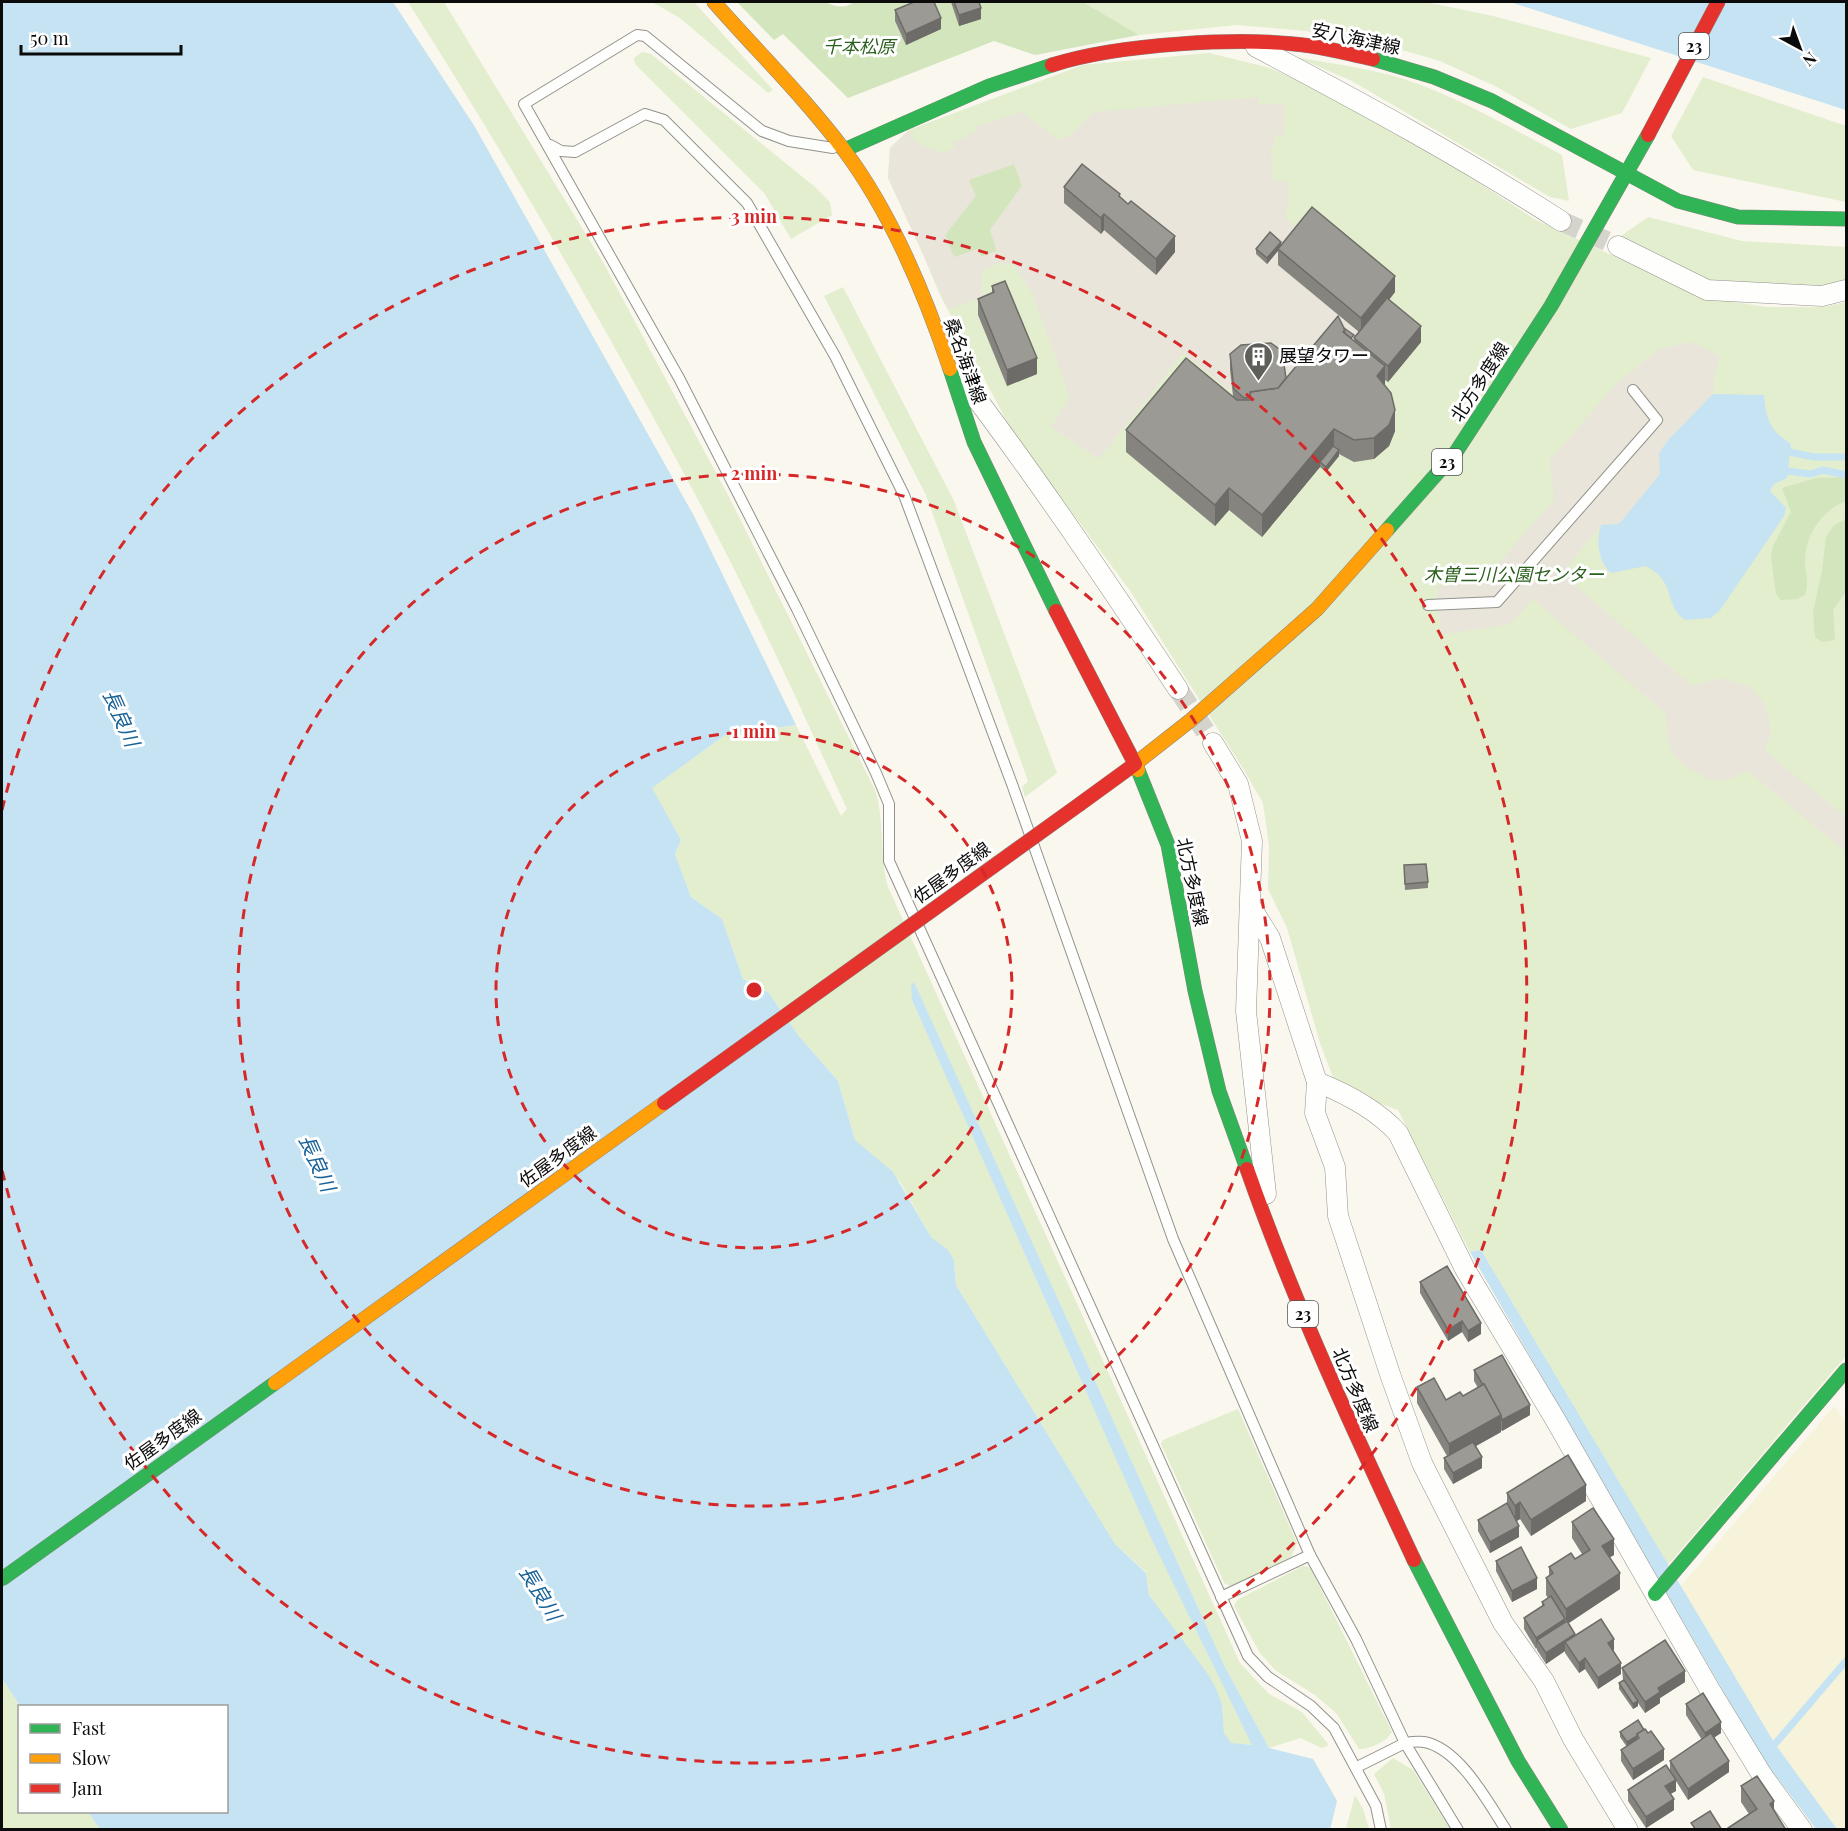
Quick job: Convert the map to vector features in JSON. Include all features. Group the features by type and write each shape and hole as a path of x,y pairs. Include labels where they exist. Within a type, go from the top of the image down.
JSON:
{"main road":[{"name":"桑名海津線","path":"714,2 844,150 873,193 903,251 947,361 974,442 1072,643 1135,764"},
{"name":"北方多度線","path":"1561,1830 1518,1761 1437,1608 1356,1437 1270,1238 1219,1091 1196,991 1168,845 1135,764 1191,720 1317,609 1456,452 1551,306 1626,176 1718,2"},
{"name":"安八海津線","path":"844,150 989,86 1075,58 1177,45 1246,43 1310,46 1381,60 1434,77 1492,101 1626,176 1678,201 1737,217 1846,219"},
{"name":"佐屋多度線","path":"2,1579 1135,764"},
{"path":"1658,1591 1846,1370"}],"street":[{"path":"1246,43 1399,122 1488,173 1561,221"},
{"path":"1618,246 1707,290 1822,297 1846,290"},
{"path":"947,361 1007,440 1178,689"},
{"path":"1213,743 1238,784 1252,841 1246,1011 1270,1238"},
{"path":"1251,907 1270,938 1317,1082 1315,1113 1335,1167 1338,1216 1422,1463 1503,1623 1544,1681 1573,1738 1628,1830"},
{"path":"1317,1082 1340,1092 1375,1113 1398,1133 1465,1269 1658,1591 1762,1775 1802,1830"}],"lane":[{"path":"844,150 789,141 762,131 645,36 637,35 524,104 550,146 679,378 797,609 876,772 889,804 889,861 1248,1656 1268,1677 1311,1706 1334,1728 1376,1806 1381,1830"},
{"path":"550,146 561,151 575,152 645,114 664,120 747,203 835,356 904,495 1012,784 1173,1239 1310,1555 1356,1639 1405,1743 1458,1830"},
{"path":"1428,605 1497,602 1657,420 1633,390"},
{"path":"1221,1597 1310,1555"},
{"path":"1357,1767 1405,1743 1424,1742 1441,1748 1453,1757 1475,1784 1506,1830"}],"shaded area":[{"path":"1258,97 1259,104 1284,104 1284,135 1275,135 1274,146 1270,147 1273,181 1289,182 1286,218 1304,233 1367,339 1288,398 1230,370 1232,392 1183,353 1099,459 1051,427 1070,397 1033,295 1013,263 1004,265 1002,262 981,271 982,297 948,309 888,178 890,148 909,130 915,142 942,153 955,148 953,142 976,132 975,127 1022,112 1057,139 1070,136 1093,112","holes":["1014,164 1022,186 990,230 997,251 981,257 978,249 954,257 945,235 976,196 969,180"]},
{"path":"1692,342 1720,356 1714,374 1713,394 1669,439 1659,453 1660,474 1619,524 1601,525 1562,574 1692,686 1721,678 1750,687 1763,702 1768,715 1771,736 1764,750 1846,817 1846,852 1747,770 1736,777 1723,780 1708,779 1685,766 1673,754 1668,741 1666,714 1533,599 1510,624 1441,635 1437,586 1482,582 1554,500 1550,460 1616,384 1660,349"},
{"path":"1834,1406 1846,1422 1846,1829 1837,1829 1775,1745 1680,1587"}],"green space":[{"path":"408,2 444,2 604,264 730,499 875,790 888,887 1240,1663 1269,1694 1302,1712 1329,1745 1322,1748 1300,1738 1269,1748 1225,1667 914,983 912,1000 1078,1374 1163,1561 1253,1745 1231,1744 1224,1733 1222,1704 1149,1594 1146,1572 1115,1544 956,1285 954,1260 931,1237 900,1182 855,1140 838,1081 798,1035 768,992 743,979 722,919 691,897 675,854 681,840 651,788 725,735 796,725 841,816 847,809 741,583 668,444 523,189"},
{"path":"652,2 694,2 773,90 768,93 680,18"},
{"name":"千本松原","path":"737,2 825,2 840,7 854,2 1083,2 1139,35 1035,55 994,41 848,98 783,34 774,40"},
{"path":"1083,2 1425,2 1493,16 1651,58 1622,113 1571,129 1495,86 1440,61 1378,43 1306,31 1237,25 1139,35"},
{"path":"642,52 651,54 815,187 830,202 832,215 791,239 765,194 635,64 634,58"},
{"name":"木曽三川公園センター","path":"1209,53 1270,68 1376,116 1536,220 1702,297 1767,307 1824,307 1846,302 1846,1356 1668,1565 1481,1250 1470,1252 1398,1110 1351,1093 1334,1080 1320,1043 1287,928 1268,889 1269,846 1263,803 1131,592 1013,433 940,295 911,225 888,178 890,148 909,130 1083,65"},
{"path":"1296,57 1362,69 1410,81 1461,102 1512,128 1562,155 1569,201 1550,197 1352,81"},
{"path":"1703,77 1846,126 1846,202 1693,170 1671,136"},
{"path":"1014,164 1022,186 990,230 997,251 981,257 978,249 954,258 945,235 975,196 969,180"},
{"path":"1648,217 1742,241 1846,247 1846,283 1827,287 1711,281 1621,236"},
{"path":"843,287 954,501 1057,773 1025,797 1022,787 1028,781 926,495 824,296"},
{"path":"1846,477 1846,501 1823,516 1809,539 1805,557 1807,585 1805,595 1796,599 1781,600 1776,594 1771,557 1773,546 1791,512 1782,488 1816,478"},
{"path":"1846,519 1846,592 1833,610 1835,640 1822,642 1815,637 1813,612 1822,571 1826,537 1833,526"},
{"path":"1238,1409 1297,1543 1291,1557 1231,1586 1224,1583 1161,1444 1163,1440"},
{"path":"1303,1566 1310,1567 1392,1732 1382,1742 1373,1746 1359,1749 1337,1714 1315,1695 1275,1670 1260,1653 1234,1606 1237,1600"},
{"path":"2,1678 19,1705 18,1813 89,1813 100,1829 2,1829"},
{"path":"1393,1758 1413,1770 1450,1829 1391,1829 1384,1794 1374,1774"},
{"path":"1355,1795 1363,1809 1369,1829 1346,1829"}],"water":[{"name":"長良川","path":"2,2 393,2 475,127 694,516 796,725 725,735 652,788 681,840 675,854 691,897 722,919 743,979 768,992 798,1035 838,1081 855,1140 893,1172 931,1237 948,1250 954,1260 956,1285 1115,1544 1146,1573 1149,1595 1210,1677 1222,1704 1224,1733 1231,1743 1252,1745 1152,1540 912,1000 911,986 914,982 1225,1667 1269,1748 1313,1759 1337,1801 1330,1830 100,1829 89,1813 228,1813 228,1705 19,1705 2,1678"},
{"path":"1510,2 1846,2 1846,110"},
{"path":"1713,394 1764,395 1770,424 1791,444 1787,478 1774,484 1770,491 1786,508 1784,516 1720,610 1711,618 1685,620 1674,607 1662,579 1646,566 1611,573 1601,557 1599,537 1601,525 1619,524 1660,474 1659,453 1669,439"},
{"path":"1481,1250 1775,1744 1837,1829 1816,1829 1760,1755 1470,1252"}],"building":[{"path":"914,2 934,2 941,18 906,34 895,10"},
{"path":"954,2 979,2 981,8 959,15"},
{"path":"1082,164 1120,194 1119,196 1128,204 1131,201 1175,236 1156,259 1104,214 1101,218 1064,187"},
{"path":"1312,207 1395,276 1361,318 1278,249"},
{"path":"1270,232 1281,242 1267,258 1256,249"},
{"path":"1005,281 1037,358 1007,370 978,299 994,292 992,286"},
{"path":"1387,298 1421,326 1388,366 1354,338"},
{"path":"1338,316 1345,330 1343,332 1385,366 1377,376 1391,393 1395,410 1389,425 1374,438 1354,440 1334,429 1262,515 1229,488 1215,505 1126,430 1186,358 1237,400 1251,400 1250,392 1278,388"},
{"path":"1344,328 1354,335 1351,338 1345,333"},
{"path":"1271,343 1282,351 1286,378 1278,388 1250,392 1250,397 1244,398 1234,389 1230,354 1241,345"},
{"path":"1333,446 1339,450 1326,467 1320,462"},
{"path":"1426,864 1428,882 1405,884 1404,865"},
{"path":"1447,1266 1481,1323 1468,1331 1462,1321 1448,1330 1420,1282"},
{"path":"1502,1355 1530,1405 1502,1420 1484,1384 1474,1370"},
{"path":"1434,1378 1446,1400 1460,1392 1463,1396 1484,1384 1501,1415 1449,1444 1417,1387"},
{"path":"1473,1442 1482,1457 1453,1473 1444,1458"},
{"path":"1568,1455 1586,1485 1531,1520 1520,1502 1515,1506 1507,1493"},
{"path":"1507,1503 1519,1526 1490,1542 1478,1520"},
{"path":"1593,1508 1614,1539 1602,1546 1620,1573 1566,1609 1546,1578 1553,1573 1549,1567 1571,1553 1575,1559 1590,1550 1572,1522"},
{"path":"1521,1547 1537,1578 1512,1591 1496,1561"},
{"path":"1551,1596 1565,1619 1536,1638 1524,1618 1544,1605 1542,1602"},
{"path":"1601,1619 1614,1639 1608,1643 1621,1663 1598,1678 1585,1658 1579,1663 1565,1642"},
{"path":"1567,1621 1575,1634 1546,1653 1537,1640"},
{"path":"1665,1640 1685,1671 1658,1688 1660,1692 1645,1702 1622,1668"},
{"path":"1624,1680 1638,1701 1633,1704 1619,1683"},
{"path":"1703,1693 1721,1722 1705,1733 1686,1704"},
{"path":"1638,1720 1644,1730 1627,1742 1620,1732"},
{"path":"1645,1729 1648,1733 1651,1731 1664,1749 1633,1769 1621,1750 1639,1738 1637,1734"},
{"path":"1711,1733 1729,1761 1688,1789 1670,1761"},
{"path":"1666,1765 1676,1780 1665,1786 1674,1799 1646,1817 1628,1790"},
{"path":"1757,1776 1774,1801 1770,1804 1786,1830 1728,1830 1757,1809 1741,1786"},
{"path":"1710,1811 1722,1830 1696,1830 1691,1823"}],"waterway":[{"path":"1789,452 1814,457 1846,457"},
{"path":"1787,471 1811,474 1823,470 1846,475"},
{"path":"1775,1744 1846,1661"}],"tunnel":[{"path":"1561,221 1618,246"},
{"path":"1178,689 1213,743"}],"traffic: fast":[{"path":"1373,59 1434,77 1492,101 1678,201 1738,217 1846,219"},
{"path":"844,150 989,86 1052,65"},
{"path":"1387,530 1456,452 1551,306 1648,135"},
{"path":"950,369 974,442 1056,611"},
{"path":"1138,770 1168,845 1195,991 1219,1091 1247,1169"},
{"path":"1655,1594 1846,1370"},
{"path":"2,1579 275,1383"},
{"path":"1414,1560 1518,1761 1561,1830"}],"traffic: slow":[{"path":"714,2 813,112 861,175 906,255 930,312 950,369"},
{"path":"1138,770 1135,764 1191,720 1317,609 1387,530"},
{"path":"275,1383 664,1103"}],"traffic: jam":[{"path":"1648,135 1718,2"},
{"path":"1052,65 1145,47 1216,42 1283,43 1311,46 1373,59"},
{"path":"1056,611 1135,764 1080,804"},
{"path":"664,1103 1080,804"},
{"path":"1247,1169 1284,1269 1347,1415 1414,1560"}],"place":[{"name":"展望タワー","path":"1258,382"}]}
